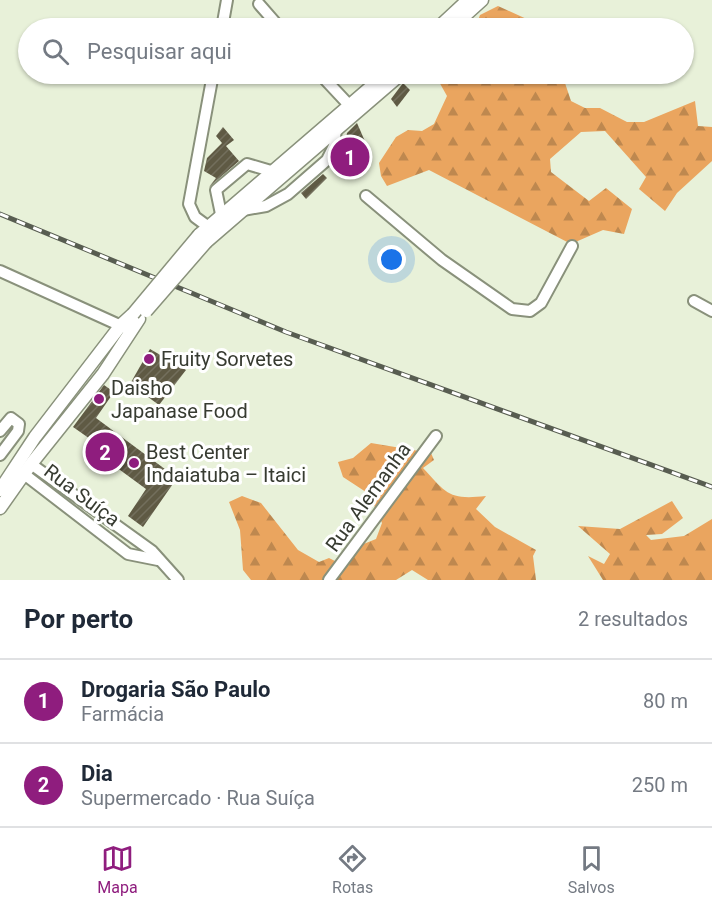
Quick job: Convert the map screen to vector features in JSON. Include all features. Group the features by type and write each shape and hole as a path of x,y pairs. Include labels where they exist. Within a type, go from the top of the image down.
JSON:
{"main road":[{"path":"449,18 468,0"},
{"path":"462,18 482,0"},
{"path":"22,471 18,461 35,437 207,234 221,214 374,84"},
{"path":"207,234 243,210 389,84"},
{"path":"0,490 22,471 74,413 126,328"},
{"path":"0,508 22,471 35,437"}],"street":[{"path":"224,18 227,0"},
{"path":"259,4 271,18"},
{"path":"207,234 189,204 211,84"},
{"path":"329,84 349,105"},
{"path":"243,210 266,206 288,194 327,160 334,146 336,129"},
{"path":"221,214 216,190 247,164 271,171"},
{"path":"366,196 442,260 512,309 530,311 541,303 572,246"},
{"path":"0,271 126,328"},
{"path":"694,301 712,311"},
{"path":"0,431 10,418 20,427 0,455 18,461"},
{"name":"Rua Alemanha","path":"329,580 436,436"},
{"name":"Rua Suíça","path":"22,471 63,486 152,551 178,580"},
{"name":"Rua Suíça","path":"22,471 128,554 161,561"},
{"path":"55,497 63,486"},
{"name":"Rua Suíça","path":"118,545 129,545 127,534"}],"green space":[{"path":"498,6 524,18 479,18 480,15"},
{"path":"440,84 565,84 571,101 585,108 600,108 627,122 644,122 695,101 698,126 712,127 712,161 677,193 665,211 639,189 646,177 605,131 581,132 550,159 551,172 589,201 606,188 632,209 624,234 603,230 571,244 429,170 387,186 381,176 379,163 396,137 408,130 422,131 434,124 447,96"},
{"path":"371,443 431,453 434,460 423,468 444,489 456,496 486,496 476,509 495,527 536,550 533,556 536,580 428,580 412,570 396,580 251,580 243,570 240,530 229,502 242,496 261,503 298,550 319,562 329,558 343,565 361,545 376,539 382,523 369,494 343,477 338,462 353,458"},
{"path":"672,501 683,518 662,534 646,535 651,540 684,536 712,519 712,580 603,580 588,556 604,564 610,554 578,526 620,529"}],"building":[{"path":"402,84 410,90 397,107 391,99"},
{"path":"357,123 367,146 340,175 347,133"},
{"path":"223,127 234,140 226,146 239,161 209,187 216,178 204,171 207,158 222,143 216,136"},
{"path":"323,174 327,178 306,199 301,193"},
{"path":"150,349 186,370 159,405 130,384"},
{"name":"Best Center Indaiatuba – Itaici","path":"104,385 114,392 96,418 177,478 143,527 128,516 146,489 90,448 93,441 73,427"}],"railway":[{"path":"0,214 286,332 712,487"}],"place":[{"name":"Drogaria São Paulo","path":"350,157"},
{"name":"Fruity Sorvetes","path":"149,359"},
{"name":"Daisho Japanase Food","path":"99,399"},
{"name":"Dia","path":"105,452"},
{"name":"Best Center Indaiatuba – Itaici","path":"134,463"}]}
